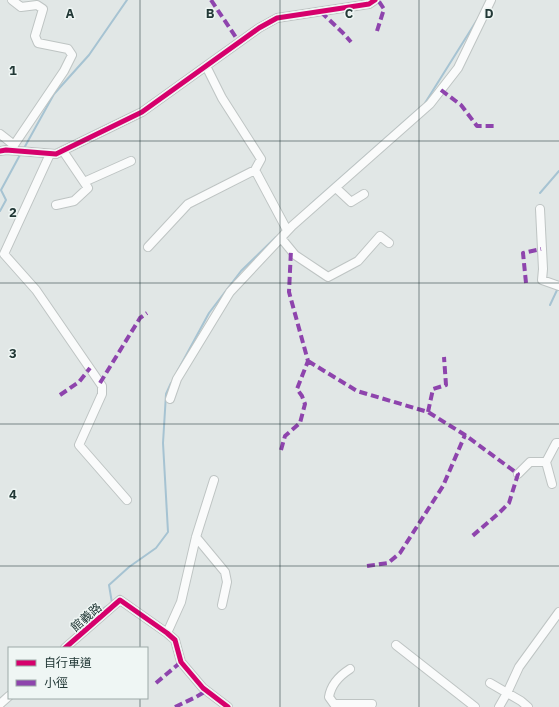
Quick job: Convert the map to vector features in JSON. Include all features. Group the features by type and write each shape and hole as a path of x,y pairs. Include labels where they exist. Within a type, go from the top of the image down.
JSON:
{"street":[{"path":"12,0 21,7 37,5 43,9 35,36 38,43 68,49 72,55 64,71 16,149"},
{"path":"0,151 16,149 50,154 56,154 64,151 142,112 259,28 277,18 369,4 375,0"},
{"path":"170,399 177,379 230,292 287,230 430,104 458,68 491,0"},
{"path":"148,247 188,204 255,170 261,159 222,98 206,66"},
{"path":"0,134 16,149"},
{"path":"0,141 16,149"},
{"path":"56,205 74,201 88,188 64,151"},
{"path":"50,154 4,254 36,290 102,386 102,394 79,445 127,500"},
{"path":"84,182 131,161"},
{"path":"255,170 287,230"},
{"path":"336,188 351,202 364,194"},
{"path":"540,210 542,280 559,286"},
{"path":"281,238 294,255 328,277 358,261 380,236 389,244"},
{"path":"552,484 546,462 556,443 559,443"},
{"path":"518,474 530,462 546,462"},
{"path":"214,480 196,537 181,602 167,633 175,640 181,662 203,688 228,707"},
{"path":"196,537 225,572 227,582 222,605"},
{"name":"館義路","path":"66,647 120,600 167,633"},
{"path":"499,707 519,666 559,612"},
{"path":"396,645 475,707"},
{"path":"350,669 339,677 330,688 329,697 333,706 372,704"},
{"path":"490,683 521,701 528,707"},
{"path":"0,704 8,697"}],"waterway":[{"path":"23,150 54,94 89,55 127,0"},
{"path":"425,103 477,20"},
{"path":"310,205 422,106"},
{"path":"0,211 6,200 1,190 21,153"},
{"path":"540,193 559,171"},
{"path":"177,372 209,313 241,271 276,237"},
{"path":"550,305 558,288"},
{"path":"111,604 109,585 129,567 156,548 168,532 163,443 166,394 171,383"},
{"path":"97,613 107,606"}],"marked path":[{"path":"211,0 239,42"},
{"path":"377,31 384,9 378,0"},
{"path":"321,12 351,42"},
{"path":"441,90 461,105 477,126 497,126"},
{"path":"526,283 523,253 541,249"},
{"path":"281,450 285,436 300,423 305,404 297,389 308,361 289,292 291,250"},
{"path":"100,383 140,318 147,313"},
{"path":"428,412 433,389 446,385 444,357"},
{"path":"308,361 357,391 428,412 465,435 518,474 509,503 470,538"},
{"path":"60,395 79,382 90,368"},
{"path":"367,566 388,563 400,553 443,486 465,435"},
{"path":"156,683 181,662"},
{"path":"175,707 206,691"}],"cycle path":[{"path":"0,151 6,150 56,154 142,112 259,28 277,18 369,4 375,0"},
{"path":"66,647 120,600 175,640 181,662 203,688 228,707"}]}
